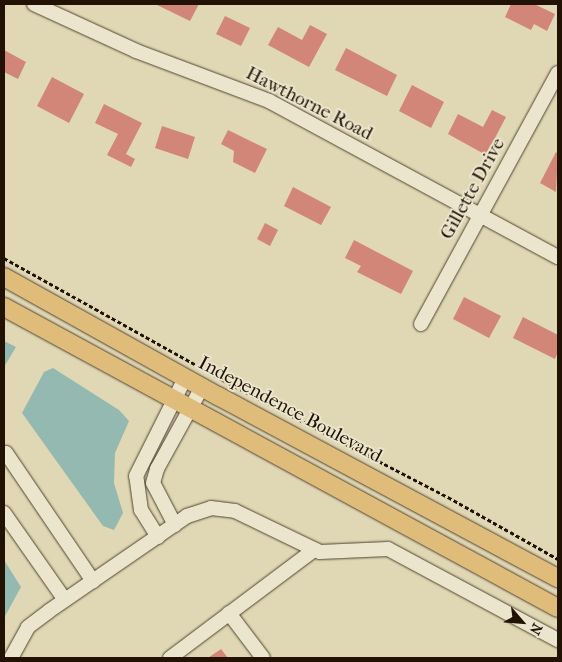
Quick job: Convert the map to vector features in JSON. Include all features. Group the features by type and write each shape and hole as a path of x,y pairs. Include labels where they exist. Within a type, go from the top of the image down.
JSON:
{"main road":[{"name":"Independence Boulevard","path":"4,277 185,378 558,578"},
{"path":"4,307 558,608"}],"street":[{"name":"Hawthorne Road","path":"34,4 136,51 269,100 558,257"},
{"name":"Gillette Drive","path":"421,324 558,73"},
{"path":"158,536 142,510 136,494 136,476 185,378"},
{"path":"175,525 153,483 157,469 202,387"},
{"path":"4,457 6,452 93,581"},
{"path":"11,658 28,627 187,516 211,508 235,511 315,549 334,553 388,550 558,640"},
{"path":"4,513 65,600"},
{"path":"170,658 315,549"},
{"path":"229,613 263,658"}],"path":[{"path":"4,258 223,380 448,497 558,559"}],"water":[{"path":"4,341 16,347 4,367"},
{"path":"53,368 119,410 129,421 115,453 114,483 123,513 114,530 103,526 22,413 44,372"},
{"path":"4,560 21,587 4,618"}],"building":[{"path":"155,4 199,4 190,21"},
{"path":"511,4 534,4 555,14 547,31 534,24 531,30 505,17"},
{"path":"225,16 250,28 241,46 216,34"},
{"path":"310,25 327,34 309,67 268,45 278,27 302,40"},
{"path":"346,48 397,75 387,96 335,70"},
{"path":"4,50 26,62 18,79 4,72"},
{"path":"52,77 84,94 69,123 37,106"},
{"path":"412,85 444,102 431,128 399,111"},
{"path":"104,104 142,123 126,154 135,159 131,167 107,155 118,134 95,123"},
{"path":"492,110 506,117 486,155 448,134 458,114 483,127"},
{"path":"162,126 195,137 188,159 155,148"},
{"path":"228,130 267,149 255,173 233,162 234,151 221,144"},
{"path":"556,152 558,154 556,192 540,183"},
{"path":"293,187 331,207 321,225 284,206"},
{"path":"265,223 278,230 270,246 257,239"},
{"path":"354,240 413,271 401,294 357,272 361,266 345,258"},
{"path":"464,297 501,316 489,338 453,319"},
{"path":"523,317 558,335 558,352 555,359 513,338"},
{"path":"221,649 228,658 208,658"}]}
